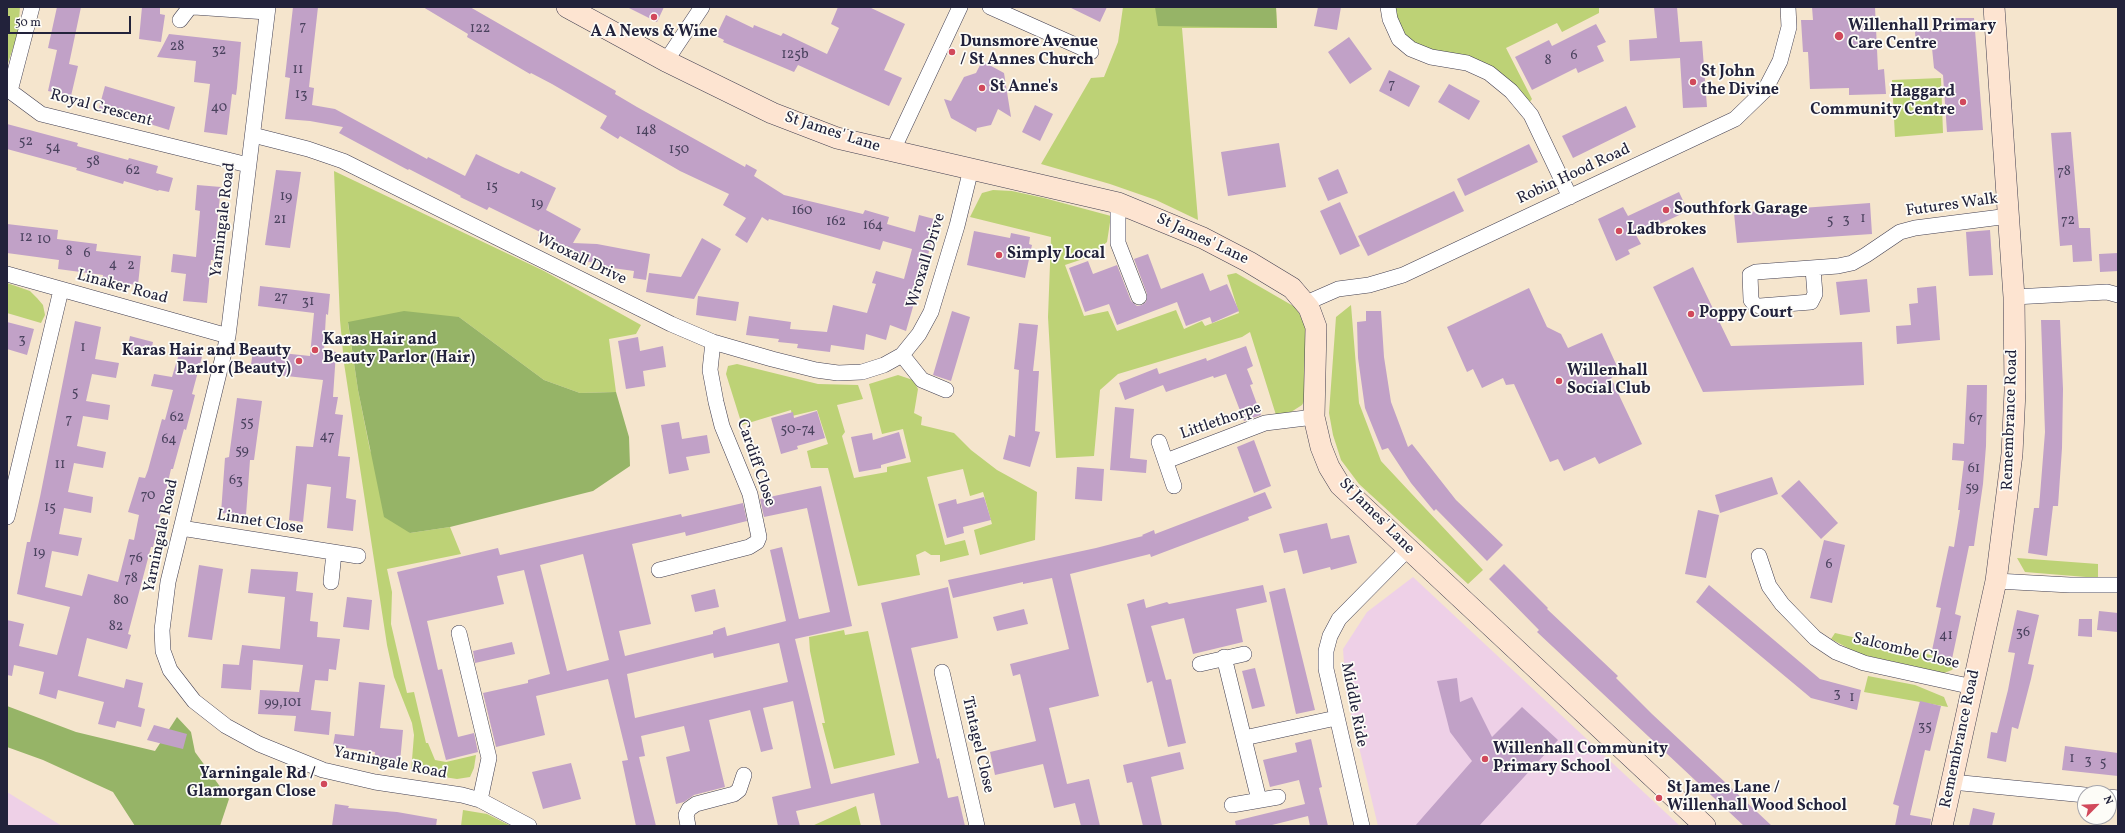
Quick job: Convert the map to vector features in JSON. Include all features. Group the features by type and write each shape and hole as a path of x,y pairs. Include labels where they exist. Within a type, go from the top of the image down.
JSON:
{"street":[{"name":"Royal Crescent","path":"32,7 9,90 41,114 248,165"},
{"path":"180,20 190,7"},
{"name":"Yarningale Road","path":"194,7 268,10 228,336 168,582 162,630 163,651 170,670 194,701 226,726 259,744 323,770 375,782 480,800 529,826"},
{"name":"St James' Lane","path":"567,7 666,61 772,113 837,138 892,152 1118,203 1203,238 1237,255 1292,288 1306,303 1312,314 1317,333 1314,417 1320,447 1329,468 1340,485 1705,826"},
{"path":"666,61 702,7"},
{"path":"892,152 960,7"},
{"path":"990,7 1091,52"},
{"path":"1388,7 1390,19 1399,39 1410,49 1431,57 1467,63 1489,73 1511,91 1531,115 1570,197"},
{"name":"Robin Hood Road","path":"1306,303 1338,289 1369,286 1403,275 1734,119 1766,90 1780,61 1789,27 1788,7"},
{"name":"Remembrance Road","path":"1942,826 1996,581 2012,454 2015,390 2014,297 1994,7"},
{"name":"Wroxall Drive","path":"253,135 308,149 343,161 671,324 713,342 816,370 838,373 874,370 902,355 919,334 931,312 957,226 971,169"},
{"path":"1118,203 1118,243 1139,297"},
{"name":"Futures Walk","path":"1814,269 1852,263 1900,232 1915,228 2009,216"},
{"name":"Linaker Road","path":"7,274 228,336"},
{"path":"7,518 61,290"},
{"path":"2014,297 2107,292 2118,295"},
{"name":"Cardiff Close","path":"659,570 749,547 757,542 759,537 750,494 722,426 716,402 710,370 713,342"},
{"path":"902,355 922,380 946,390"},
{"name":"Littlethorpe","path":"1166,461 1264,423 1314,417"},
{"name":"Littlethorpe","path":"1159,442 1174,486"},
{"name":"Linnet Close","path":"181,528 358,556"},
{"name":"Middle Ride","path":"1362,826 1336,718 1326,669 1326,651 1330,636 1339,619 1408,549"},
{"path":"330,582 334,553"},
{"name":"Salcombe Close","path":"1758,556 1769,586 1782,604 1815,638 1836,652 1864,663 1973,687"},
{"path":"1996,581 2070,585 2118,585"},
{"path":"460,633 489,758 480,800"},
{"path":"1200,664 1244,654"},
{"path":"1224,658 1259,800"},
{"name":"Tintagel Close","path":"942,672 977,826"},
{"path":"1244,738 1336,718"},
{"path":"688,826 686,815 688,809 696,804 734,794 739,790 744,775"},
{"path":"1952,782 2077,794"},
{"path":"1232,805 1278,797"}],"shaded area":[{"name":"Willenhall Community Primary School","path":"1413,577 1680,826 1378,826 1346,693 1343,649 1367,612"},
{"path":"7,792 62,826 7,826"}],"green space":[{"path":"7,7 20,7 18,33 7,66"},
{"path":"1123,7 1276,7 1277,28 1182,28 1198,220 1156,200 1110,184 1041,164 1091,78 1104,77 1118,42"},
{"path":"1155,7 1276,7 1277,28 1158,26"},
{"path":"1393,7 1599,7 1599,13 1562,32 1557,23 1506,48 1532,99 1529,103 1522,95 1417,48 1407,40"},
{"path":"1941,78 1943,133 1895,137 1892,80"},
{"path":"334,171 544,271 641,325 636,334 609,339 616,392 580,393 544,380 459,317 348,323 358,390 370,450 410,533 450,527 461,554 387,569 392,592 391,624 407,693 414,692 426,743 428,743 435,760 446,762 476,755 474,768 470,777 457,779 411,772 414,735 412,723 394,677 387,645 344,363 340,320"},
{"path":"993,190 1012,191 1044,198 1111,216 1107,242 1089,257 1065,265 1084,316 1108,311 1117,331 1176,310 1184,329 1202,321 1205,326 1239,313 1227,275 1236,273 1295,307 1305,323 1309,350 1308,394 1302,405 1291,412 1276,415 1250,332 1242,337 1118,374 1100,390 1094,456 1056,458 1048,317 1051,237 970,217 982,193"},
{"path":"7,283 30,291 43,305 45,315 41,323 7,313"},
{"path":"1351,305 1359,403 1381,461 1483,570 1468,584 1359,484 1341,460 1333,435 1329,413 1336,317"},
{"path":"404,311 459,317 544,380 580,393 616,392 629,437 630,466 593,491 450,527 410,533 384,517 358,390 348,322"},
{"path":"737,364 818,384 858,385 863,399 837,405 845,432 842,436 854,478 887,472 887,467 911,462 903,429 882,434 869,384 898,375 913,380 918,389 914,413 922,417 921,425 954,433 971,450 997,470 1037,492 1035,540 980,555 974,530 992,524 983,492 970,496 963,469 927,477 945,545 965,540 969,555 940,562 940,555 931,555 925,551 916,555 920,575 858,586 828,468 811,468 807,451 828,444 817,410 792,416 791,410 742,425 726,374 728,366"},
{"path":"2017,558 2098,564 2098,578 2025,572"},
{"path":"844,630 845,635 868,631 895,755 834,769 822,723 825,723 810,651 809,637"},
{"path":"1835,633 1959,661 1952,670 1944,673 1859,654 1831,639"},
{"path":"1868,676 1915,685 1944,697 1948,707 1864,692"},
{"path":"7,706 76,732 155,751 177,717 191,732 195,752 229,799 220,826 135,826 113,792 43,760 7,747"},
{"path":"856,806 861,826 812,826"},
{"path":"463,810 487,814 511,826 461,826"}],"building":[{"path":"57,7 81,7 69,64 78,66 71,96 48,91 57,50 48,48"},
{"path":"142,7 160,7 160,14 165,15 161,42 139,39"},
{"path":"293,7 318,7 309,87 314,88 312,105 335,109 427,159 428,157 465,176 476,154 519,174 521,171 556,188 546,210 581,229 573,243 597,244 650,254 646,280 633,278 634,271 598,266 598,263 589,262 538,236 540,232 489,207 487,210 460,197 461,196 409,169 408,170 339,133 343,127 310,121 285,119 290,78 285,77"},
{"path":"423,7 470,7 616,91 615,94 637,107 745,167 746,164 757,170 754,176 784,195 863,214 865,210 889,217 887,224 915,232 919,215 938,220 906,331 890,325 886,340 866,334 864,350 831,345 830,352 797,348 798,344 778,342 779,339 746,335 749,316 791,322 790,329 827,332 833,305 867,313 876,284 872,283 876,271 904,279 912,249 883,241 880,250 769,219 768,221 762,217 747,243 735,235 746,218 723,205 729,194 680,171 620,136 618,139 600,128 607,116 552,84 531,73 530,74 467,37 468,34"},
{"name":"A A News & Wine","path":"627,7 664,7 657,22"},
{"path":"838,7 869,7 905,24 884,70 902,78 889,106 798,65 794,72 723,42 724,40 716,36 726,15 753,28 754,25 781,36 783,33 827,54 839,28 831,24"},
{"path":"1069,7 1107,7 1100,22"},
{"path":"1318,7 1341,7 1337,30 1314,26"},
{"path":"1654,7 1677,7 1680,42 1702,41 1707,107 1683,108 1680,58 1630,61 1629,40 1657,38"},
{"name":"Willenhall Primary Care Centre","path":"1812,7 1875,7 1878,70 1884,69 1886,94 1849,95 1849,88 1810,89 1808,52 1803,52 1801,20 1813,20"},
{"name":"Haggard Community Centre","path":"1952,18 1974,18 1983,130 1947,132 1943,75 1934,68 1932,48 1916,49 1915,31 1954,29"},
{"path":"1596,24 1606,42 1597,46 1604,61 1578,73 1576,68 1532,90 1515,57 1549,40 1552,46"},
{"path":"169,34 241,42 236,95 232,94 227,135 204,132 210,84 194,82 196,61 157,57"},
{"path":"1349,37 1372,69 1350,84 1328,52"},
{"name":"St Anne's","path":"982,61 1004,73 1011,117 998,109 991,125 977,128 976,132 951,118 944,99 951,101 964,77 976,73"},
{"path":"1389,70 1420,86 1409,107 1379,91"},
{"path":"1449,84 1480,101 1469,120 1438,102"},
{"path":"105,86 175,107 169,130 99,108"},
{"path":"1035,105 1053,114 1040,141 1022,132"},
{"path":"1626,106 1636,127 1573,158 1562,136"},
{"path":"7,124 78,143 77,146 128,160 129,158 158,166 156,173 173,178 169,192 158,191 124,181 123,184 76,170 77,168 7,149"},
{"path":"2071,132 2079,228 2090,228 2092,261 2073,262 2072,245 2060,246 2051,133"},
{"path":"1279,143 1286,187 1228,196 1221,152"},
{"path":"1529,144 1538,162 1465,196 1457,179"},
{"path":"1338,169 1348,193 1328,201 1318,178"},
{"path":"276,170 301,172 290,248 265,245"},
{"path":"197,185 221,187 216,235 222,235 219,261 211,260 207,303 183,301 186,274 171,272 173,254 196,257 200,211 195,210"},
{"path":"1454,191 1464,211 1368,256 1358,236"},
{"path":"1679,192 1688,211 1636,235 1641,244 1628,250 1630,254 1616,261 1598,219 1623,207 1628,216"},
{"path":"1340,202 1360,246 1340,255 1320,211"},
{"path":"1870,203 1872,234 1737,243 1734,213"},
{"path":"7,224 58,230 57,239 97,244 96,251 141,256 138,285 102,281 103,275 58,269 59,260 7,253"},
{"path":"1990,230 1993,275 1969,276 1966,232"},
{"name":"Simply Local","path":"974,231 1010,238 1011,233 1030,237 1029,244 1032,245 1025,278 967,265"},
{"path":"702,238 721,249 694,299 646,292 649,273 681,277"},
{"path":"2118,253 2118,271 2100,272 2099,254"},
{"path":"1148,254 1161,289 1203,273 1210,291 1227,284 1239,311 1212,323 1210,317 1186,326 1177,302 1117,325 1109,304 1085,312 1069,268 1088,261 1093,274 1117,265 1131,301 1137,306 1146,302 1147,294 1134,259"},
{"name":"Poppy Court","path":"1693,267 1731,346 1862,342 1864,385 1703,392 1653,287"},
{"path":"1867,279 1870,312 1840,315 1836,282"},
{"path":"260,286 330,294 328,315 326,314 324,350 336,352 333,397 338,397 335,414 343,415 338,456 350,457 346,498 356,500 353,531 327,528 331,487 307,484 303,522 289,520 296,446 313,447 323,380 250,372 253,350 310,356 314,313 258,306"},
{"path":"1936,286 1940,340 1897,344 1896,326 1911,325 1909,304 1918,303 1917,288"},
{"name":"Willenhall Social Club","path":"1529,288 1547,327 1561,334 1568,348 1602,333 1620,373 1611,378 1642,444 1599,464 1595,457 1564,471 1558,459 1550,462 1514,384 1506,385 1503,378 1482,388 1473,369 1467,372 1447,327"},
{"path":"698,296 739,302 736,321 696,315"},
{"path":"952,311 970,317 951,381 933,375"},
{"path":"1366,311 1381,311 1384,357 1391,402 1408,447 1412,444 1456,500 1503,545 1487,561 1436,509 1434,511 1411,483 1388,448 1382,450 1365,408 1358,358 1357,322 1366,321"},
{"path":"2041,320 2060,320 2063,389 2062,448 2058,506 2053,506 2047,556 2028,553 2034,508 2039,508 2045,432"},
{"path":"75,321 101,327 95,359 119,363 116,378 92,374 86,401 110,405 108,420 83,416 77,446 106,452 103,468 74,463 68,492 93,497 91,513 64,508 59,534 82,538 78,556 52,551 45,587 82,596 88,574 118,582 129,539 134,540 139,515 128,512 139,477 145,478 148,470 162,419 165,420 173,390 151,386 154,374 172,377 181,347 203,353 192,394 195,395 186,430 184,429 173,469 171,469 153,547 151,547 128,634 131,635 127,649 87,638 78,676 124,688 126,679 143,683 138,707 145,709 141,727 117,721 115,728 98,724 104,702 58,690 56,699 39,694 44,672 14,665 12,676 7,675 7,620 24,624 19,646 57,655 70,607 17,594 27,542 30,542 40,497"},
{"path":"7,322 34,329 27,355 7,349"},
{"path":"1019,323 1038,325 1033,371 1039,371 1035,431 1040,432 1030,467 1003,459 1009,435 1015,437 1019,370 1014,369"},
{"path":"130,336 153,342 150,356 127,351"},
{"path":"638,337 640,351 663,346 666,367 643,371 645,386 626,389 618,341"},
{"path":"1246,346 1253,366 1247,369 1253,384 1250,385 1261,415 1244,421 1226,374 1214,378 1213,376 1166,392 1163,385 1125,400 1119,383 1157,368 1159,374 1206,358 1207,361"},
{"path":"1967,385 1987,385 1986,446 1983,484 1974,546 1969,546 1955,614 1961,616 1952,659 1931,655 1941,608 1936,607 1949,546 1954,547 1960,510 1958,510 1964,461 1952,460 1953,443 1964,444"},
{"path":"237,398 262,401 254,460 250,460 246,515 221,513 225,458 229,457"},
{"path":"1115,407 1134,409 1130,458 1147,460 1146,473 1110,470"},
{"path":"817,411 825,438 797,446 798,449 781,454 771,418 793,412 794,418"},
{"path":"679,422 682,439 707,435 710,453 686,457 689,470 669,474 661,425"},
{"path":"899,432 906,458 881,465 881,468 859,472 851,437 872,433 873,440"},
{"path":"1254,440 1271,486 1254,493 1237,447"},
{"path":"1077,467 1104,469 1102,501 1075,499"},
{"path":"1772,477 1778,494 1720,513 1715,495"},
{"path":"1799,480 1838,523 1821,539 1781,496"},
{"path":"821,486 852,626 795,639 831,784 919,763 881,603 948,587 958,638 911,648 937,759 939,758 948,798 958,796 965,826 881,826 874,793 796,811 800,826 778,826 772,797 811,788 793,701 763,708 773,749 761,752 750,710 709,720 725,787 694,795 684,802 676,804 666,757 690,751 684,726 641,736 645,756 639,757 656,826 636,826 622,761 628,760 608,679 536,696 545,735 496,747 483,693 528,683 528,680 550,674 524,570 497,576 504,604 427,621 438,670 442,669 458,737 474,733 478,752 446,760 397,572 498,548 500,555 681,514 682,517 743,503 747,521 686,536 685,532 632,544 651,624 619,631 625,656 713,634 713,631 725,627 727,636 786,621 770,550 782,547 799,619 830,612 807,508 764,517 760,499","holes":["583,554 609,660 567,671 540,565","779,643 788,682 635,718 627,674 713,653 714,658"]},
{"path":"1265,492 1272,508 1248,517 1249,520 1151,557 1150,554 1070,574 1099,696 1049,708 1067,784 1089,779 1100,826 1081,826 1075,803 1054,808 1043,764 995,775 990,752 1036,741 1020,674 1013,676 1010,664 1069,649 1052,578 1023,584 1023,582 953,598 948,580 1096,548 1143,536 1142,535 1154,530 1155,534"},
{"path":"984,497 991,520 963,527 964,533 947,538 938,504 956,499 957,504"},
{"path":"1698,510 1719,515 1706,578 1685,574"},
{"path":"1327,523 1331,539 1349,535 1357,563 1331,570 1330,567 1303,574 1297,550 1284,553 1279,534"},
{"path":"1824,540 1845,545 1832,603 1810,598"},
{"path":"1504,564 1548,608 1547,609 1618,676 1616,678 1652,714 1772,826 1744,826 1537,632 1539,630 1489,579"},
{"path":"199,565 223,569 212,640 188,637"},
{"path":"251,569 298,572 296,591 313,593 310,621 318,622 317,637 340,639 336,670 329,669 328,681 315,680 311,710 331,712 329,735 294,731 296,716 258,714 260,690 299,692 303,665 253,660 251,690 221,688 223,664 239,665 242,645 280,649 285,597 248,593"},
{"path":"1263,585 1267,602 1236,609 1243,642 1193,654 1184,618 1151,626 1166,680 1171,679 1186,743 1168,747 1152,681 1147,683 1127,604 1144,599 1146,608 1167,602 1169,604"},
{"path":"1709,585 1820,679 1861,690 1857,710 1811,698 1696,602"},
{"path":"1285,588 1315,710 1296,714 1269,592"},
{"path":"715,589 719,607 695,612 691,595"},
{"path":"347,597 372,600 369,630 343,627"},
{"path":"1024,609 1028,624 997,631 993,617"},
{"path":"2017,610 2039,615 2028,664 2034,665 2031,679 2018,729 2012,727 2006,762 1987,758 1991,732 1997,733 2008,690 2015,653 2008,652"},
{"path":"2099,611 2118,613 2118,632 2097,630"},
{"path":"2079,619 2092,619 2092,637 2078,636"},
{"path":"512,642 515,654 475,663 473,651"},
{"path":"1255,668 1265,706 1252,709 1242,671"},
{"path":"1457,678 1460,702 1472,697 1492,737 1522,707 1558,740 1479,826 1415,826 1472,761 1450,732 1437,681"},
{"path":"359,682 385,685 380,728 403,730 400,762 374,759 375,752 333,746 335,734 354,736"},
{"path":"1920,701 1941,706 1930,751 1925,750 1910,815 1931,819 1930,826 1895,826 1899,806 1893,804"},
{"path":"154,725 187,734 183,749 147,740"},
{"path":"1311,739 1322,787 1319,788 1328,826 1310,826 1308,816 1268,826 1236,826 1235,821 1305,804 1299,780 1270,787 1263,760 1297,752 1295,743"},
{"path":"2065,746 2118,753 2118,776 2062,770"},
{"path":"1180,752 1184,769 1151,777 1162,826 1143,826 1132,782 1127,783 1123,765"},
{"path":"571,763 581,799 543,809 532,772"},
{"path":"335,804 349,806 348,808 397,812 437,819 436,826 332,826"},
{"path":"1973,808 1995,813 1992,826 1969,826"}],"place":[{"name":"A A News & Wine","path":"654,17"},
{"name":"Willenhall Primary Care Centre","path":"1839,36"},
{"name":"Dunsmore Avenue / St Annes Church","path":"952,52"},
{"name":"St John the Divine","path":"1693,82"},
{"name":"St Anne's","path":"982,88"},
{"name":"Haggard Community Centre","path":"1963,102"},
{"name":"Southfork Garage","path":"1666,210"},
{"name":"Ladbrokes","path":"1619,231"},
{"name":"Simply Local","path":"999,255"},
{"name":"Poppy Court","path":"1691,314"},
{"name":"Karas Hair and Beauty Parlor (Hair)","path":"315,350"},
{"name":"Karas Hair and Beauty Parlor (Beauty)","path":"299,361"},
{"name":"Willenhall Social Club","path":"1559,381"},
{"name":"Willenhall Community Primary School","path":"1485,759"},
{"name":"Yarningale Rd / Glamorgan Close","path":"324,784"},
{"name":"St James Lane / Willenhall Wood School","path":"1659,798"}]}
